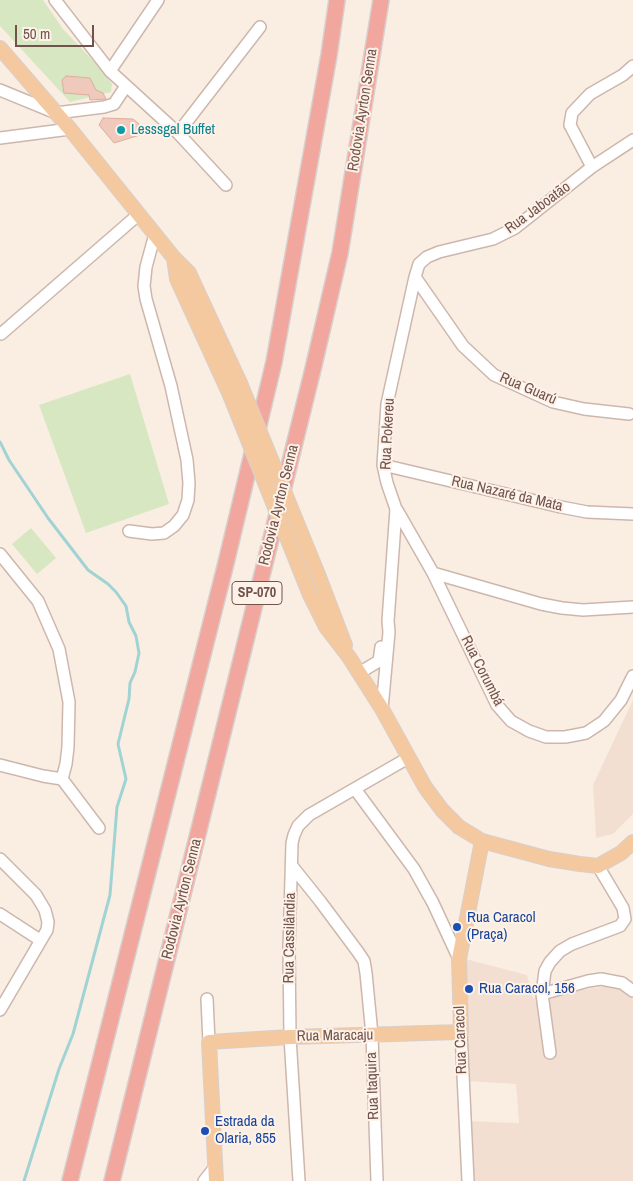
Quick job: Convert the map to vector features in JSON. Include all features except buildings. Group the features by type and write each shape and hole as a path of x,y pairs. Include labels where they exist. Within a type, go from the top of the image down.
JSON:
{"highway":[{"name":"SP-070","path":"70,1181 226,563 274,362 329,55 337,0"},
{"name":"Rodovia Ayrton Senna","path":"112,1181 316,359 340,253 381,0"}],"main road":[{"path":"0,48 70,129 174,258 189,273 240,383 319,577 349,657"},
{"path":"174,258 177,279 230,395 310,596 326,627 349,657 382,709 425,787 442,810 459,828 482,841 549,859 598,866 620,853 633,842"},
{"name":"Rua Caracol","path":"461,1032 459,959 482,841"},
{"name":"Rua Maracaju","path":"209,1042 290,1037 461,1032"},
{"path":"209,1042 216,1181"}],"street":[{"path":"55,0 110,71 178,133 226,185"},
{"path":"110,71 158,0"},
{"path":"178,133 260,27"},
{"path":"592,167 570,125 572,113 590,94 623,75 633,66"},
{"path":"0,90 56,113 114,104 126,86"},
{"path":"0,138 70,129"},
{"name":"Rua Jaboatão","path":"415,277 419,264 427,257 439,252 493,239 515,228 592,167 633,140"},
{"path":"1,334 139,214"},
{"path":"129,531 152,534 164,533 174,526 182,515 188,500 189,483 181,432 171,386 144,286 146,267 155,234"},
{"name":"Rua Guarú","path":"415,277 463,346 494,375 553,402 584,409 629,414"},
{"name":"Rua Pokereu","path":"382,709 389,632 388,621 396,509 386,483 383,465 387,404 415,277"},
{"name":"Rua Nazaré da Mata","path":"383,465 560,508 587,512 633,514"},
{"name":"Rua Corumbá","path":"396,509 433,573 497,705 511,720 529,731 546,737 565,737 586,733 604,722 621,700 633,676"},
{"path":"0,554 38,601 59,649 69,702 68,747 62,779"},
{"path":"433,573 541,604 562,608 583,610 633,607"},
{"name":"Rua Pokereu","path":"359,673 379,661 383,632 388,621"},
{"name":"Rua Cassilândia","path":"299,1181 290,1037 289,948 292,842 298,826 309,815 408,758"},
{"path":"0,765 62,779 99,828"},
{"path":"355,789 414,869 433,903 459,959"},
{"path":"0,859 36,895 45,910 48,922 47,930 0,1010"},
{"name":"Rua Itaquira","path":"292,866 320,900 364,961 372,1035 377,1181"},
{"path":"550,1053 542,994 544,972 560,951 572,944 624,923 625,914 623,908 598,866"},
{"path":"0,914 40,940"},
{"path":"542,994 588,981 601,980 622,983 633,991"},
{"path":"207,999 209,1042"},
{"name":"Rua Caracol","path":"461,1032 468,1181"},
{"path":"204,1181 215,1167"}],"shaded area":[{"path":"633,700 633,814 613,834 596,838 593,785"},
{"path":"462,958 527,975 533,998 612,985 630,995 633,1000 633,1181 475,1181 467,1121 519,1123 516,1084 467,1081"}],"green space":[{"path":"0,0 43,0 63,29 102,70 112,84 111,92 70,102 0,26"},
{"path":"130,374 169,504 86,533 39,405"},
{"path":"31,528 56,558 37,574 12,544"}],"waterway":[{"path":"0,442 9,460 48,518 88,570 108,584 126,606 129,622 136,636 139,653 135,672 130,683 129,699 118,744 126,779 117,807 110,895 73,1034 59,1069 24,1181"}],"place":[{"name":"Lesssgal Buffet","path":"121,130"},
{"name":"Rua Caracol (Praça)","path":"457,927"},
{"name":"Rua Caracol, 156","path":"469,989"},
{"name":"Estrada da Olaria, 855","path":"205,1131"}]}
